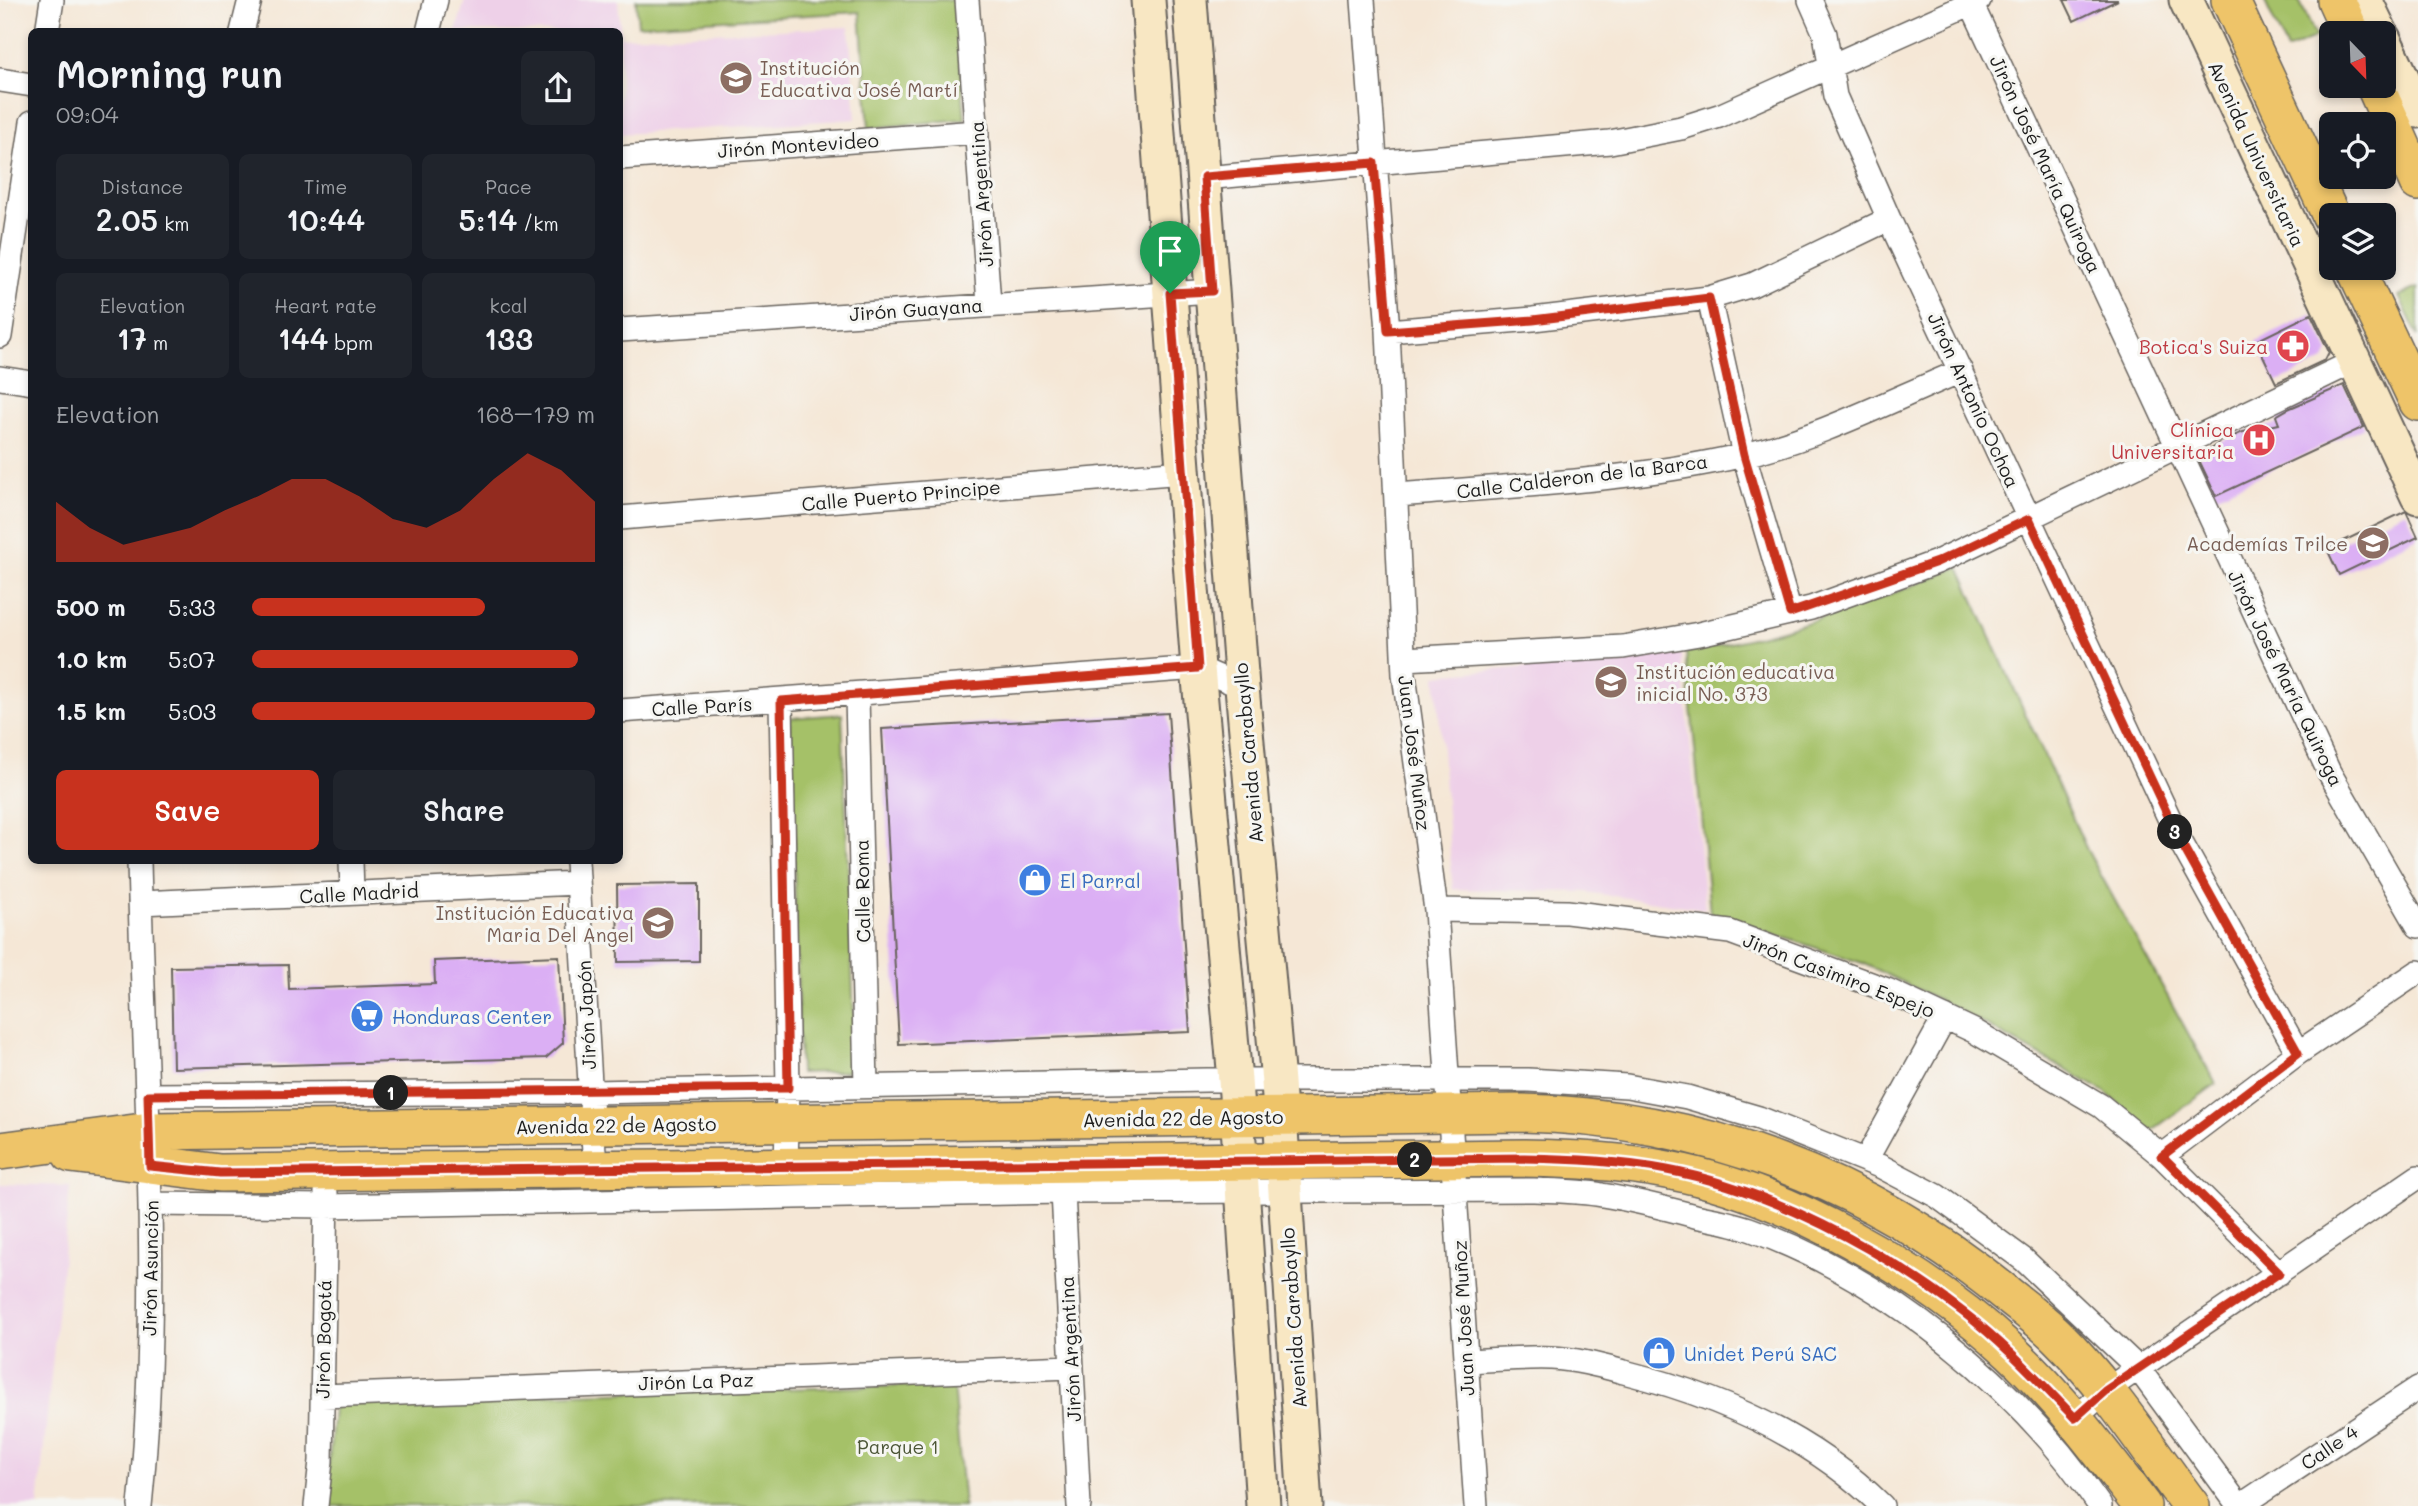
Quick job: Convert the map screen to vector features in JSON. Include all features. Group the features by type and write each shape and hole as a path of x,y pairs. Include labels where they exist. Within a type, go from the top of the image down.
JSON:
{"main road":[{"path":"1147,0 1198,668 1238,1118 1263,1506"},
{"name":"Avenida Carabayllo","path":"1190,0 1242,687 1279,1099 1305,1506"},
{"name":"Avenida Universitaria","path":"2186,0 2418,497"},
{"path":"2230,0 2325,203"},
{"path":"2336,0 2346,21"},
{"path":"2365,0 2375,21"},
{"path":"2396,69 2418,111"},
{"path":"2396,77 2418,182"},
{"path":"2361,280 2418,402"},
{"name":"Avenida 22 de Agosto","path":"18,1149 150,1149 592,1108 788,1105 1238,1118 1279,1099 1450,1098 1623,1119 1672,1129 1745,1150 1814,1175 1885,1210 1956,1253 2057,1335 2105,1391 2191,1506"},
{"name":"Avenida 22 de Agosto","path":"150,1149 220,1173 326,1189 595,1169 786,1165 1242,1176 1455,1175 1572,1158 1670,1170 1776,1205 1853,1241 1908,1273 1964,1312 2011,1353 2075,1418 2142,1506"}],"street":[{"path":"48,28 52,0"},
{"path":"243,28 250,0"},
{"path":"429,28 436,0"},
{"name":"Jirón Argentina","path":"967,0 989,304"},
{"name":"Juan José Muñoz","path":"1363,0 1388,331 1404,659 1436,910 1476,1506"},
{"name":"Jirón Antonio Ochoa","path":"1810,0 1825,34 1835,96 1889,219 2178,837 2298,1053"},
{"path":"1204,177 1517,152 1647,136 1720,116 1975,2"},
{"name":"Jirón José María Quiroga","path":"1975,2 2176,446 2329,772 2418,926"},
{"path":"0,80 28,84"},
{"name":"Jirón Montevideo","path":"623,158 977,132"},
{"path":"0,336 28,149"},
{"path":"1388,331 1533,320 1709,298 1752,285 1889,219"},
{"name":"Jirón Guayana","path":"623,330 1212,291"},
{"path":"1709,298 1744,455 1790,613"},
{"path":"1404,659 1623,646 1699,634 1790,613 1937,562 2353,362"},
{"name":"Calle Calderon de la Barca","path":"1396,495 1659,470 1744,455 1836,423 1961,370"},
{"path":"0,378 28,382"},
{"name":"Calle Puerto Principe","path":"623,518 1183,472"},
{"name":"Calle París","path":"623,711 1198,668 1242,687"},
{"name":"Calle Roma","path":"857,695 866,1086"},
{"path":"781,701 788,1105 786,1165"},
{"name":"Jirón Asunción","path":"139,864 152,1204 149,1366 140,1506"},
{"path":"351,864 352,893"},
{"name":"Calle Madrid","path":"140,903 352,893 578,872"},
{"name":"Jirón Japón","path":"578,872 595,1169"},
{"name":"Jirón Casimiro Espejo","path":"1436,910 1567,912 1730,932 1887,990 1945,1017 2039,1067 2101,1106 2162,1156 2279,1273"},
{"path":"2162,1156 2298,1053 2418,972"},
{"path":"1866,1160 1945,1017"},
{"name":"Avenida 22 de Agosto","path":"788,1105 866,1086 1235,1080 1279,1099"},
{"name":"Avenida 22 de Agosto","path":"1450,1098 1528,1080 1627,1086 1687,1097 1759,1118 1866,1160 1937,1196 2024,1260 2138,1368 2239,1506"},
{"name":"Avenida 22 de Agosto","path":"148,1095 592,1108"},
{"name":"Avenida 22 de Agosto","path":"1455,1175 1534,1190 1601,1194 1750,1229 1814,1256 1872,1288 1950,1345 2032,1421 2080,1476 2100,1506"},
{"name":"Avenida 22 de Agosto","path":"152,1204 326,1189 1063,1192 1242,1176"},
{"path":"2075,1418 2105,1391 2418,1177"},
{"name":"Jirón Bogotá","path":"316,1506 323,1396 326,1189"},
{"name":"Jirón Argentina","path":"1063,1192 1079,1506"},
{"path":"1465,1361 1553,1358 1659,1381 1709,1397 1762,1420 1806,1447 1869,1502"},
{"name":"Jirón La Paz","path":"323,1396 1070,1367"},
{"name":"Calle 4","path":"2239,1506 2418,1388"}],"shaded area":[{"name":"Institución Educativa José Martí","path":"465,0 618,0 620,28 457,28"},
{"name":"Institución Educativa José Martí","path":"849,27 856,119 623,134 623,37"},
{"path":"1682,654 1705,909 1585,892 1453,889 1436,675"},
{"path":"0,1184 70,1186 38,1506 0,1506"}],"green space":[{"path":"636,0 955,0 965,119 869,128 860,12 638,25"},
{"path":"2264,0 2299,0 2316,37 2287,50"},
{"path":"2418,288 2418,336 2399,296"},
{"path":"1959,567 2087,850 2216,1084 2151,1131 2105,1092 1946,1003 1862,963 1710,913 1686,652 1757,637 1825,617"},
{"path":"842,714 856,1071 800,1073 790,718"},
{"name":"Parque 1","path":"953,1385 964,1506 325,1506 334,1408 346,1399"}],"building":[{"path":"2064,0 2118,0 2074,21"},
{"name":"Botica's Suiza","path":"2311,314 2329,352 2325,360 2276,383 2256,341"},
{"name":"Clínica Universitaria","path":"2344,385 2364,427 2216,496 2198,458 2220,442 2243,432 2279,424 2276,416"},
{"name":"Academías Trilce","path":"2406,511 2418,537 2339,575 2327,549"},
{"name":"El Parral","path":"1168,713 1190,1032 899,1044 882,729"},
{"name":"Institución Educativa Maria Del Angel","path":"699,884 699,961 618,962 617,885"},
{"name":"Honduras Center","path":"559,956 563,1043 546,1058 173,1068 171,967 288,965 289,989 435,984 434,961"}],"place":[{"name":"Institución Educativa José Martí","path":"736,78"},
{"name":"Botica's Suiza","path":"2293,346"},
{"name":"Clínica Universitaria","path":"2259,440"},
{"name":"Academías Trilce","path":"2373,543"},
{"name":"Institución educativa inicial No. 373","path":"1611,682"},
{"name":"El Parral","path":"1035,880"},
{"name":"Institución Educativa Maria Del Angel","path":"658,923"},
{"name":"Honduras Center","path":"367,1016"},
{"name":"Unidet Perú SAC","path":"1659,1353"}],"route":[{"path":"1374,163 1388,331 1533,320 1709,298 1744,455 1790,613 1811,608 1937,562 2029,519 2178,837 2298,1053 2162,1156 2279,1273 2105,1391 2075,1418 2011,1353 1964,1312 1908,1273 1853,1241 1776,1205 1725,1186 1670,1170 1616,1162 1524,1158 220,1173 150,1166 148,1095 788,1088 781,701 1198,668 1170,293 1212,291 1204,177 1374,163"}]}
